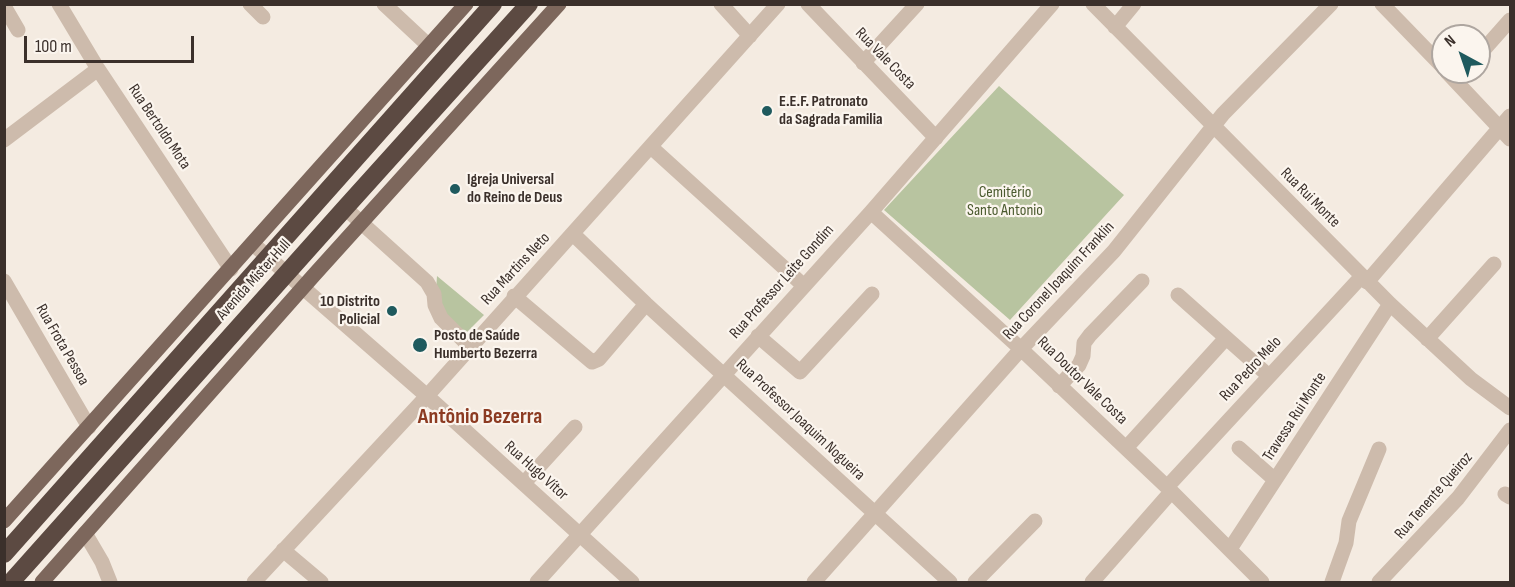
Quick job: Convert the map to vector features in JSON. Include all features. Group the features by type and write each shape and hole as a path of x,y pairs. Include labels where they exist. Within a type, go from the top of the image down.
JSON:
{"highway":[{"name":"Avenida Mister Hull","path":"4,554 493,4"},
{"name":"Avenida Mister Hull","path":"11,582 530,4"}],"main road":[{"name":"Avenida Mister Hull","path":"4,521 466,4"},
{"path":"42,582 559,4"}],"street":[{"name":"Rua Bertoldo Mota","path":"59,4 98,69 231,269"},
{"path":"250,4 263,17"},
{"path":"384,4 429,46"},
{"path":"721,4 750,36"},
{"name":"Rua Martins Neto","path":"254,582 427,396 514,296 573,234 778,4"},
{"name":"Rua Vale Costa","path":"808,4 936,138"},
{"path":"863,63 917,4"},
{"name":"Rua Professor Leite Gondim","path":"537,582 871,212 1052,4"},
{"name":"Rua Rui Monte","path":"1093,4 1364,279 1471,379 1510,408"},
{"path":"1115,27 1134,4"},
{"name":"Rua Coronel Joaquim Franklin","path":"814,582 1021,349 1114,251 1232,105 1330,4"},
{"path":"1382,4 1431,55"},
{"path":"4,6 18,30"},
{"path":"1491,41 1510,20"},
{"path":"4,141 98,69"},
{"path":"1458,84 1505,134"},
{"name":"Rua Pedro Melo","path":"1092,582 1169,489 1269,376 1505,134 1510,116"},
{"path":"651,147 803,285"},
{"path":"345,208 427,282 434,294 435,305 441,318 470,347"},
{"name":"Rua Doutor Vale Costa","path":"871,212 1126,448 1262,582"},
{"name":"Rua Professor Joaquim Nogueira","path":"573,234 646,304 950,582"},
{"name":"Rua Hugo Vítor","path":"253,244 427,396 632,582"},
{"path":"1427,339 1494,264"},
{"name":"Rua Frota Pessoa","path":"4,281 89,428"},
{"path":"1059,386 1079,365 1083,356 1084,343 1090,335 1142,281"},
{"path":"758,336 800,372 872,294"},
{"path":"1178,295 1269,376"},
{"path":"514,296 592,362 599,359 646,304"},
{"name":"Travessa Rui Monte","path":"1230,549 1390,304"},
{"path":"1126,448 1226,338"},
{"path":"524,483 575,427"},
{"name":"Rua Tenente Queiroz","path":"1379,582 1458,498 1510,430"},
{"path":"1239,448 1275,480"},
{"path":"1332,582 1346,543 1348,521 1379,449"},
{"path":"975,582 1035,521"},
{"path":"85,533 102,562 110,582"},
{"path":"283,550 321,582"}],"green space":[{"name":"Cemitério Santo Antonio","path":"999,86 1124,195 1010,320 884,210"},
{"path":"437,276 484,315 465,334 443,313 436,291"}],"place":[{"name":"E.E.F. Patronato da Sagrada Familia","path":"767,111"},
{"name":"Igreja Universal do Reino de Deus","path":"455,189"},
{"name":"10 Distrito Policial","path":"392,311"},
{"name":"Posto de Saúde Humberto Bezerra","path":"420,345"}],"district":[{"name":"Antônio Bezerra","path":"480,417"}]}
